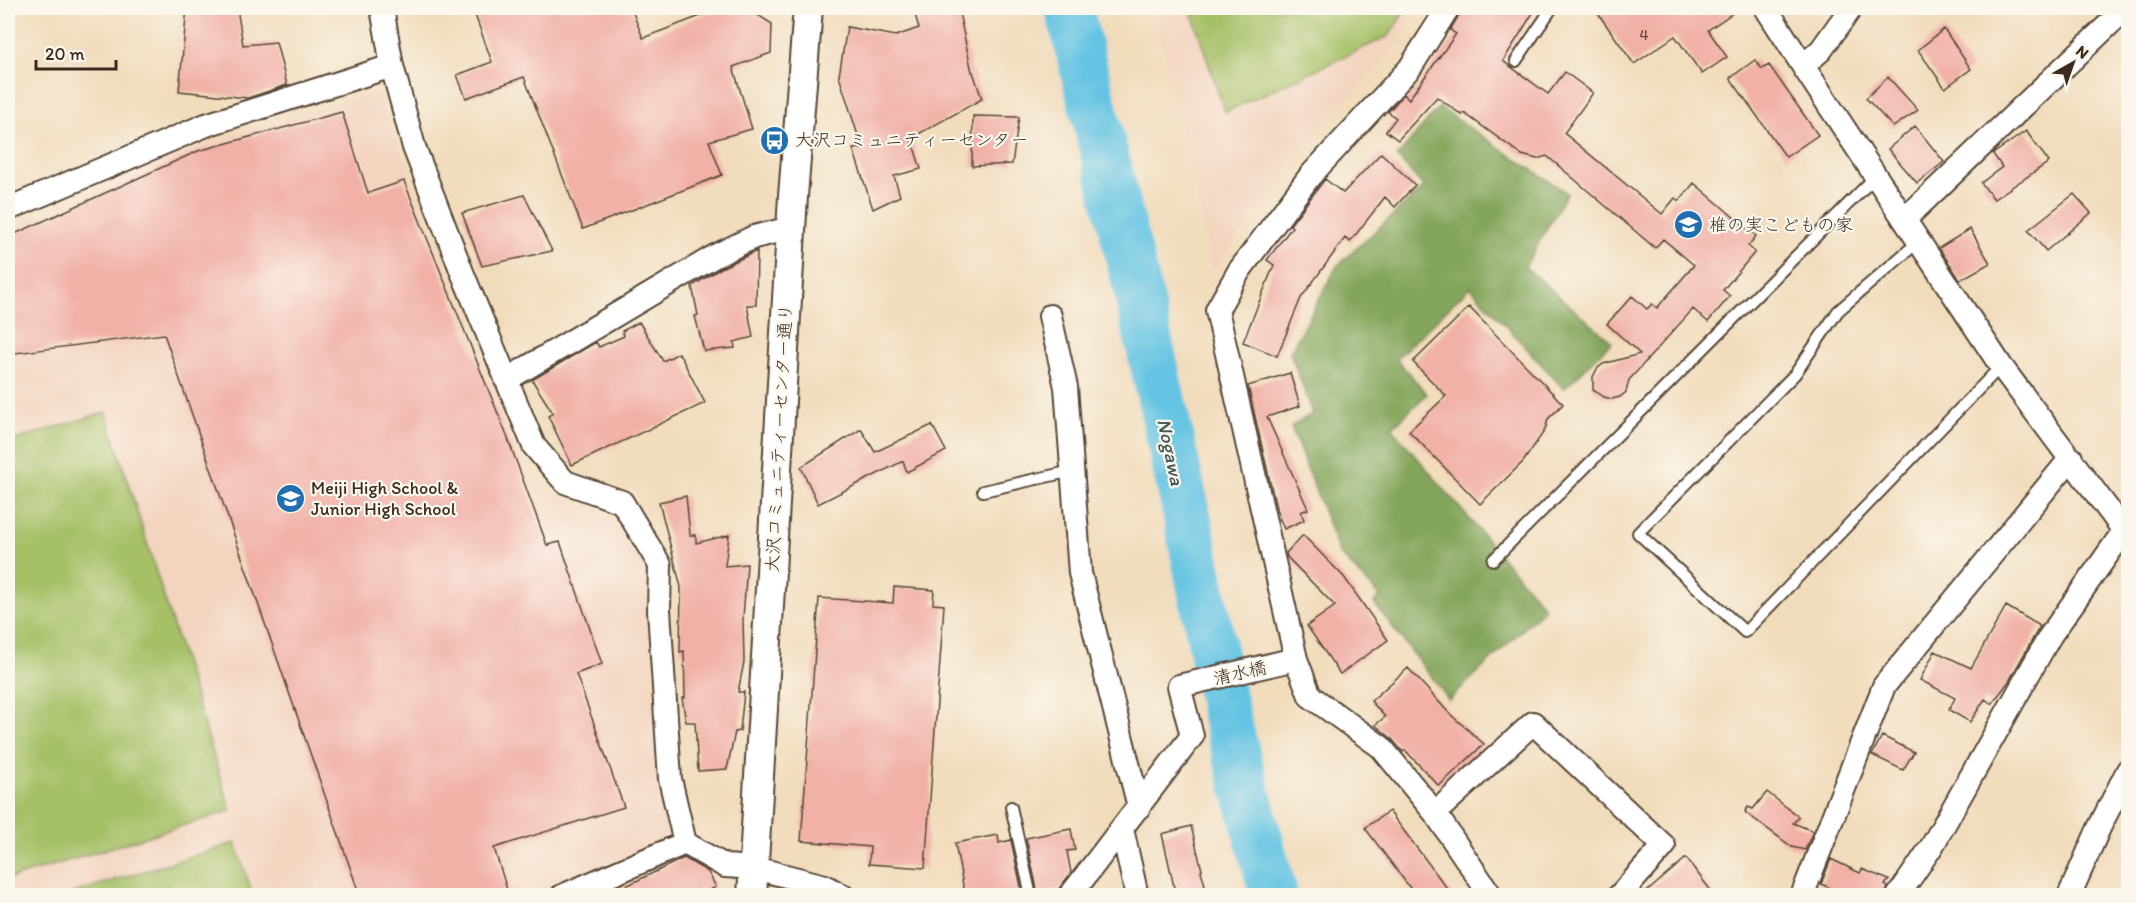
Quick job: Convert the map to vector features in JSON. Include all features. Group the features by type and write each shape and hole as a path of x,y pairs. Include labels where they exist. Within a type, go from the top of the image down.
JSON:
{"street":[{"path":"382,8 392,66 414,147 534,446 565,482 622,502 660,565 659,610 670,779 685,843 753,882 825,885 843,896"},
{"name":"大沢コミュニティーセンター通り","path":"753,882 791,228 808,8"},
{"path":"1448,8 1410,68 1310,176 1239,271 1216,310 1293,660 1310,696 1381,747 1434,813 1491,896"},
{"path":"1766,8 2001,366 2126,533 2050,636 1932,846 1898,896"},
{"path":"1803,66 1821,50 1851,8"},
{"path":"1905,219 2126,8"},
{"path":"8,210 206,125 392,66"},
{"path":"506,380 715,256 754,237 791,228"},
{"path":"1050,316 1066,387 1080,573 1139,807 1070,896"},
{"path":"1802,896 1884,686 2071,458"},
{"name":"清水橋","path":"1139,807 1192,736 1179,687 1293,660"},
{"path":"1434,813 1533,723 1664,846 1619,896"},
{"path":"2070,896 2128,770"},
{"path":"1122,829 1137,896"},
{"path":"562,896 685,843"}],"lane":[{"path":"1516,61 1552,8"},
{"path":"1493,560 1875,177"},
{"path":"1918,242 1839,311 1795,374 1638,533 1745,632 2001,366"},
{"path":"983,491 1072,471"},
{"path":"1011,807 1031,896"}],"shaded area":[{"path":"1155,8 1419,8 1395,47 1301,150 1213,272"},
{"name":"Meiji High School & Junior High School","path":"378,93 533,482 611,515 646,572 659,781 671,838 536,895 8,895 8,228 202,143"}],"green space":[{"path":"1190,8 1407,8 1389,36 1225,112"},
{"path":"1439,107 1567,193 1525,267 1612,342 1564,389 1470,287 1396,359 1427,394 1392,428 1545,608 1449,700 1374,603 1380,596 1340,554 1291,427 1313,413 1290,352 1337,266 1424,187 1397,157"},
{"path":"106,412 231,811 8,879 8,442"},
{"path":"235,843 253,895 66,895"}],"building":[{"path":"187,8 237,8 243,45 276,42 287,85 248,98 179,91"},
{"path":"488,8 631,8 643,38 721,8 747,8 772,24 771,53 733,67 752,129 709,141 722,175 583,229 524,77 466,98 457,75 492,62 474,12"},
{"path":"913,8 958,8 972,72 982,99 911,138 921,169 894,176 900,196 873,209 853,149 862,148 839,76 847,27 896,36 919,28"},
{"path":"1461,8 1536,8 1503,61 1548,94 1565,72 1593,93 1564,133 1662,214 1675,198 1679,201 1694,183 1756,236 1748,246 1755,252 1723,290 1730,296 1708,322 1693,309 1629,380 1626,392 1620,397 1612,399 1604,397 1593,390 1593,377 1603,364 1640,354 1607,324 1632,296 1647,309 1652,304 1657,308 1694,265 1663,239 1655,248 1547,156 1537,159 1522,155 1464,113 1462,115 1437,97 1398,140 1386,131 1396,118 1388,112 1404,94 1409,99 1456,34 1450,30"},
{"path":"1594,8 1740,8 1708,30 1727,57 1702,74 1675,36 1634,64"},
{"path":"1944,29 1971,69 1945,88 1918,50"},
{"path":"1755,60 1762,69 1769,65 1818,135 1786,157 1730,78"},
{"path":"1888,77 1918,110 1893,127 1866,98"},
{"path":"342,112 368,193 404,181 507,436 547,545 560,542 602,664 576,674 624,807 494,848 509,896 360,896 164,334 8,354 8,237 198,151"},
{"path":"973,116 1019,117 1012,164 972,166"},
{"path":"1915,126 1944,162 1917,183 1888,149"},
{"path":"2026,131 2049,162 1994,199 1981,183 2002,167 1993,154"},
{"path":"1381,153 1415,185 1395,207 1385,197 1350,242 1345,238 1301,298 1277,356 1243,342 1274,265 1267,260 1292,227 1290,225 1325,179 1343,193"},
{"path":"2074,194 2091,213 2046,251 2028,230"},
{"path":"524,195 552,251 482,266 462,213"},
{"path":"1970,229 1990,263 1960,280 1939,248"},
{"path":"757,251 756,305 747,305 753,337 734,342 735,348 704,351 695,316 698,315 692,286 721,268"},
{"path":"1469,307 1563,404 1548,419 1545,430 1523,462 1480,504 1409,431 1446,396 1413,362"},
{"path":"639,322 663,361 679,353 705,403 572,465 548,416 553,413 532,380 596,342 599,347 624,336 622,331"},
{"path":"1290,373 1300,406 1267,417 1308,509 1301,512 1304,520 1284,529 1277,512 1248,386"},
{"path":"932,425 946,451 907,472 903,461 818,504 801,467 861,429 875,452"},
{"path":"686,496 690,535 696,535 696,543 729,535 725,566 747,564 743,618 744,662 738,692 744,692 740,731 735,732 727,769 698,771 695,722 686,722 682,698 685,698 684,651 680,652 681,587 659,502"},
{"path":"1303,535 1344,577 1388,640 1340,674 1307,626 1335,606 1287,557 1286,553"},
{"path":"894,587 934,590 933,604 944,605 925,868 869,864 870,847 801,841 819,598 893,603"},
{"path":"2006,606 2040,626 2009,681 1992,704 1985,699 1970,722 1949,710 1955,698 1920,680 1935,651 1971,668"},
{"path":"1408,668 1450,714 1484,744 1439,786 1405,750 1403,752 1375,725 1385,717 1371,701"},
{"path":"1882,736 1914,752 1903,770 1872,755"},
{"path":"1767,792 1799,817 1793,823 1813,831 1805,850 1792,847 1745,812 1748,807 1753,809"},
{"path":"1389,811 1453,896 1416,896 1365,828"},
{"path":"1191,826 1208,896 1176,896 1162,834"},
{"path":"1071,829 1075,850 1067,851 1071,873 1058,890 1038,894 1026,838"},
{"path":"998,835 999,843 1011,840 1023,896 965,896 955,843"},
{"path":"684,858 708,872 716,887 698,896 605,896"},
{"path":"1686,858 1715,896 1642,896"},
{"path":"1831,859 1860,873 1862,869 1889,880 1885,885 1888,887 1885,896 1848,896 1821,884"}],"waterway":[{"name":"Nogawa","path":"1069,8 1137,288 1186,511 1225,712 1274,896"}],"place":[{"name":"大沢コミュニティーセンター","path":"774,140"},
{"name":"椎の実こどもの家","path":"1688,225"},
{"name":"Meiji High School & Junior High School","path":"290,498"}]}
